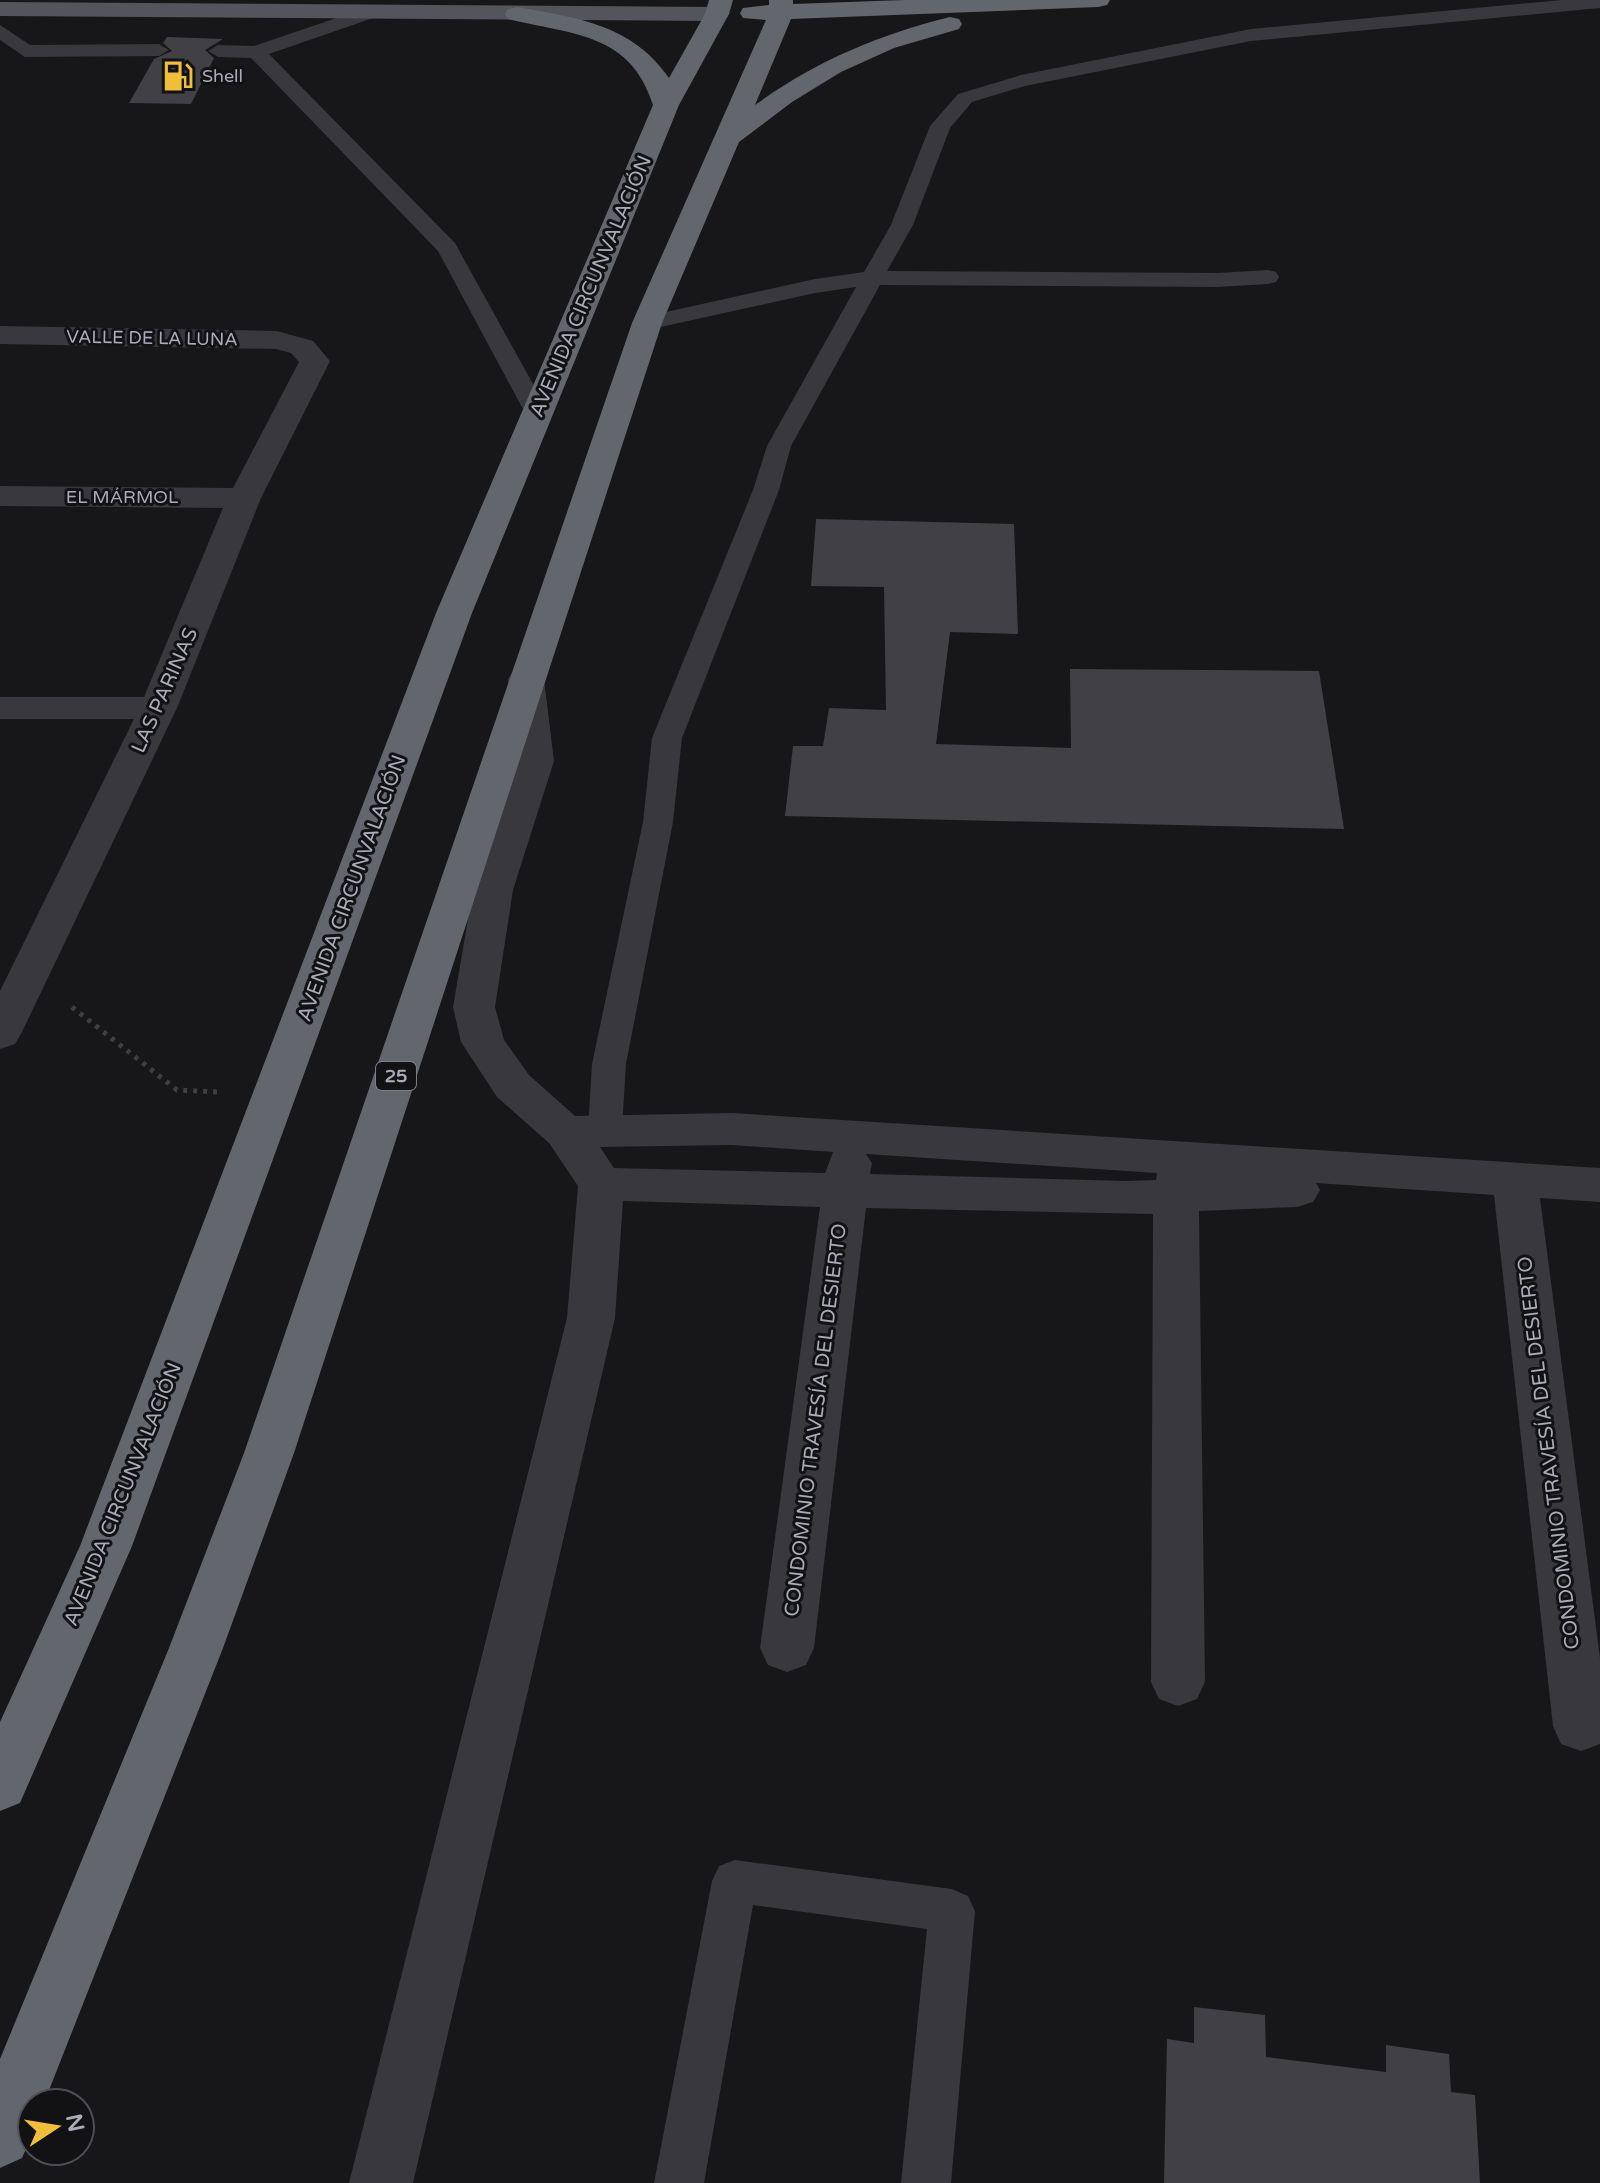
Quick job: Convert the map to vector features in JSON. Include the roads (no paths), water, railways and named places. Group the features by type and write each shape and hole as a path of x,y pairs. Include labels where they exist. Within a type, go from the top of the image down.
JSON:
{"highway":[{"path":"719,7 1098,0"},
{"path":"724,141 808,78 850,55 905,35 1060,3"},
{"name":"25","path":"0,2136 185,1676 269,1453 647,323 782,6"},
{"name":"AVENIDA CIRCUNVALACIÓN","path":"0,1785 106,1546 454,613 666,105 719,7"},
{"path":"517,14 586,29 627,47 652,67 664,91 666,105"}],"main road":[{"path":"0,9 517,14 719,7"}],"street":[{"name":"VALLE DE LA LUNA","path":"0,335 277,340 302,347"},
{"name":"LAS PARINAS","path":"0,1034 158,708 244,498 315,361 302,347"},
{"name":"EL MÁRMOL","path":"0,496 244,498"},
{"path":"526,679 535,761 493,890 474,1007 483,1042 513,1086 585,1130 732,1129 854,1137 1179,1176 1515,1180 1600,1185"},
{"path":"0,708 158,708"},
{"path":"381,2183 591,1318 601,1184 585,1130"},
{"name":"CONDOMINIO TRAVESÍA DEL DESIERTO","path":"787,1648 843,1191 854,1137"},
{"path":"601,1184 1126,1198 1179,1176"},
{"path":"1178,1682 1179,1176"},
{"name":"CONDOMINIO TRAVESÍA DEL DESIERTO","path":"1515,1180 1581,1726"}],"lane":[{"path":"585,1130 609,1064 658,822 667,738 760,505 779,446 902,225 940,126 965,98 1021,81 1251,35 1600,2"},
{"path":"218,51 256,52 369,13"},
{"path":"0,31 25,51 159,50"},
{"path":"256,52 447,248 537,413"},
{"path":"647,323 815,286 873,278 1217,280 1268,277"},
{"path":"679,2183 735,1881 952,1911 926,2183"}],"place":[{"name":"Shell","path":"178,76"}]}
